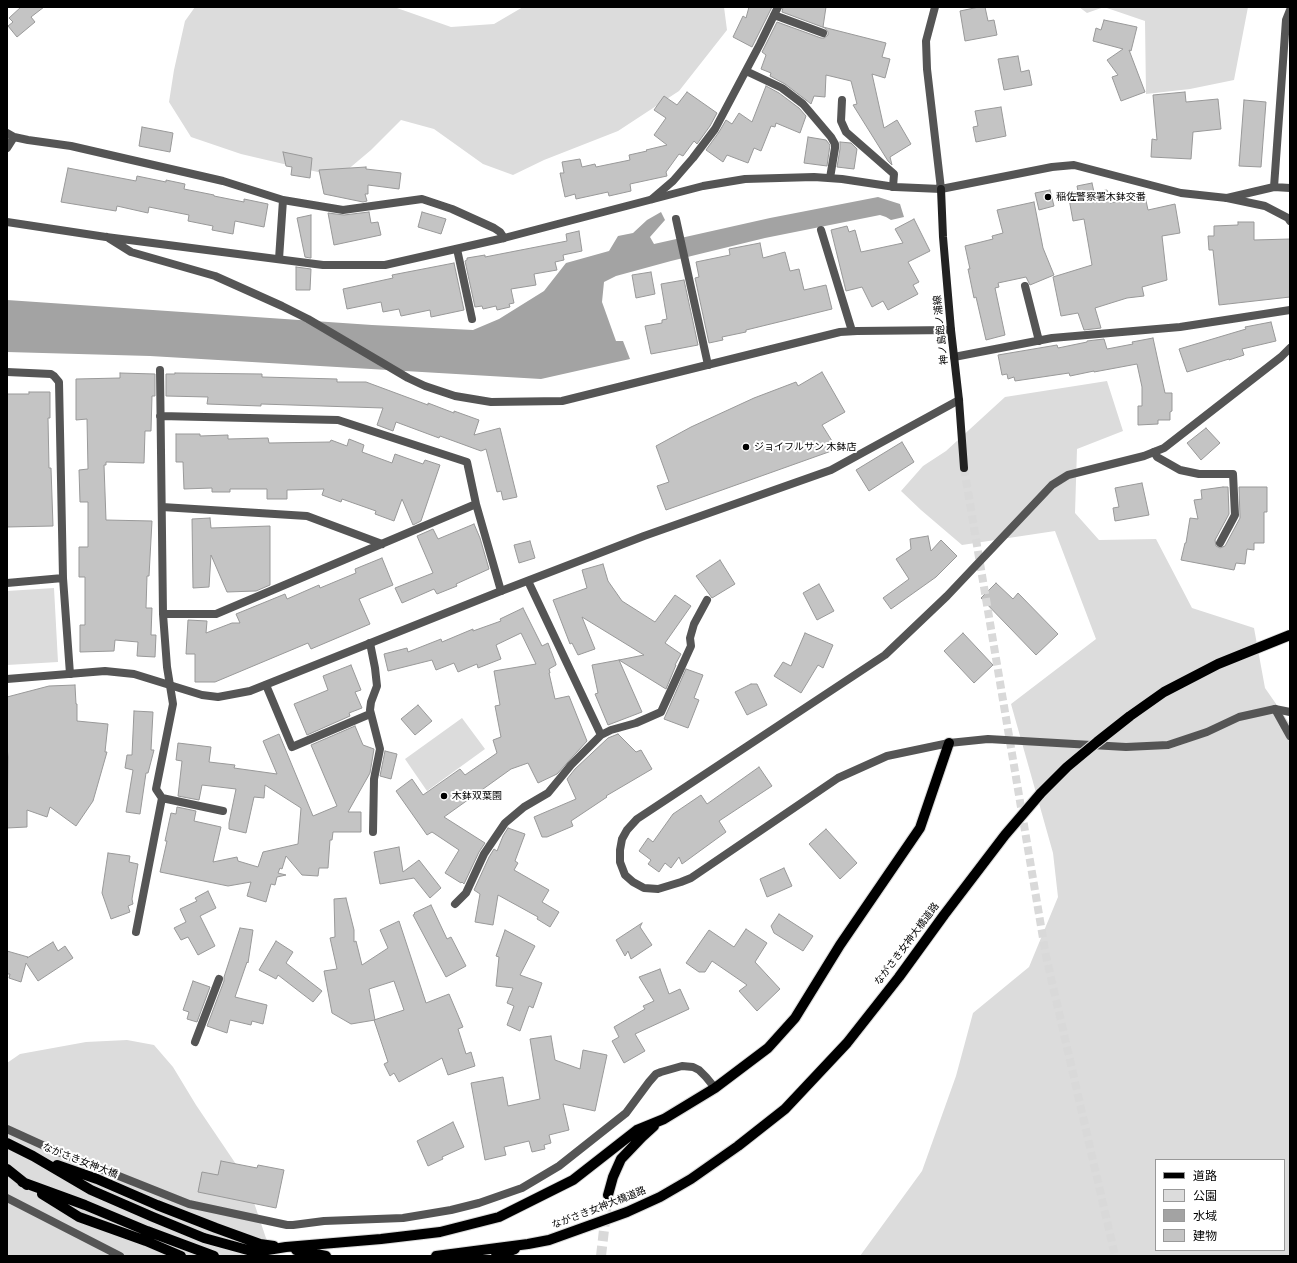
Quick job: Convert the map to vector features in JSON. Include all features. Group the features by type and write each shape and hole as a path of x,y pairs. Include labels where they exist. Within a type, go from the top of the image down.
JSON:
{"main road":[{"name":"神ノ島飽ノ浦線","path":"941,189 943,237 964,468"},
{"name":"ながさき女神大橋道路","path":"528,1244 549,1240 627,1212 660,1197 691,1179 738,1146 785,1108 847,1043 899,977 1005,835 1041,793 1067,767 1130,716 1164,692 1218,664 1290,635"},
{"path":"608,1196 613,1177 621,1159 642,1136 664,1119 714,1088 768,1048 795,1018 840,945 920,828 949,743"},
{"path":"286,1247 381,1240 440,1232 499,1217 572,1180 637,1130 664,1119"},
{"name":"ながさき女神大橋","path":"7,1143 33,1156 97,1179 157,1205 260,1244 286,1247 326,1256"},
{"path":"7,1169 22,1182 79,1217 146,1241 181,1256"},
{"path":"22,1182 214,1256"},
{"path":"436,1256 528,1244"},
{"path":"496,1256 528,1244"}],"street":[{"path":"652,199 678,175 715,129 778,7"},
{"path":"935,7 926,42 927,69 941,189"},
{"path":"1274,186 1286,79 1286,20 1290,10"},
{"path":"774,15 823,33"},
{"path":"746,71 782,88 803,104 831,137 835,144 835,148 830,178"},
{"path":"842,100 841,121 846,132 894,174 893,187"},
{"path":"7,148 11,135 71,146 224,181 282,200 343,210 422,199 452,209 494,228 500,232 504,238"},
{"path":"7,222 106,237 323,265 385,265 504,238 702,186 745,178 814,177 893,187 941,189 1052,167 1074,165 1181,192 1227,198 1265,206 1288,218 1290,221"},
{"path":"1227,198 1274,186 1290,188"},
{"path":"279,259 282,200"},
{"path":"676,219 708,365"},
{"path":"821,230 852,331"},
{"path":"106,237 131,252 215,276 250,291 308,319 408,378 438,391 455,396 491,402 562,401 840,332 951,330"},
{"path":"457,249 472,319"},
{"path":"1025,286 1039,341"},
{"path":"954,357 1052,338 1180,327 1290,310"},
{"path":"1290,348 1281,357 1164,448 1144,456 1068,475 1052,485 947,596 885,655 637,819 627,830 622,839 620,862 625,875 633,882 644,888 658,889 681,882 691,878 838,778 887,756 949,743 988,739 1126,747 1168,745 1207,732 1239,717 1275,709 1290,712"},
{"path":"136,932 162,798 156,788 173,704 167,667 163,614 160,370"},
{"path":"7,372 51,374 59,382 63,578 70,674"},
{"path":"7,678 105,671 134,674 202,695 218,697 250,691 528,580 644,536 831,470 959,400"},
{"path":"160,416 338,420 467,462 476,504 501,591"},
{"path":"1154,452 1158,457 1180,470 1199,474 1233,474 1235,515 1220,543"},
{"path":"163,614 216,614 476,504"},
{"path":"162,507 307,516 382,544"},
{"path":"7,582 63,578"},
{"path":"528,580 601,735"},
{"path":"456,904 466,893 484,854 497,832 505,823 524,807 548,793 571,765 601,735 611,730 636,723 661,712 691,646 690,638 694,624 707,600"},
{"path":"370,643 377,686 371,702 370,714 379,741 380,749 374,779 373,832"},
{"path":"266,685 292,746 370,714"},
{"path":"1275,709 1290,736"},
{"path":"162,798 223,810"},
{"path":"195,1042 219,979"},
{"path":"7,1129 51,1149 189,1204 293,1225 324,1221 404,1218 479,1203 522,1188 559,1166 626,1113 656,1074 682,1066 693,1067 699,1070 706,1077 714,1088"},
{"path":"7,1198 120,1256"}],"green space":[{"path":"195,7 394,7 451,27 494,24 523,7 724,7 727,30 679,91 618,131 544,160 513,175 483,164 434,129 401,120 371,150 339,177 241,154 191,137 169,102 174,70 185,21"},
{"path":"1079,7 1104,7 1087,13"},
{"path":"1104,7 1248,7 1234,80 1190,89 1146,94 1145,21"},
{"path":"1107,381 1123,431 1077,449 1075,513 1099,540 1156,539 1192,608 1254,628 1265,688 1290,724 1290,1256 860,1256 922,1171 956,1076 973,1013 1029,967 1058,897 1053,853 1011,704 1096,639 1055,531 962,545 901,491 923,466 946,451 1005,397"},
{"path":"54,588 58,662 7,665 7,591"},
{"path":"462,718 485,749 427,791 405,759"},
{"path":"127,1040 154,1045 173,1067 196,1105 246,1179 269,1247 276,1256 7,1256 7,1063 20,1054 86,1042"}],"water":[{"path":"878,197 900,204 904,217 891,220 880,215 765,238 616,276 604,282 602,302 616,341 623,341 630,359 541,379 150,356 7,352 7,300 372,325 473,330 499,319 544,291 566,263 609,251 618,236 633,233 647,220 661,212 665,220 650,237 654,244 770,218"}],"building":[{"path":"21,7 44,7 31,17 35,22 17,37 8,26 13,22 9,18"},
{"path":"749,7 772,7 752,47 733,37 743,16 746,18"},
{"path":"783,7 826,7 823,27 886,43 882,57 890,59 885,78 872,74 884,128 897,120 911,144 890,157 892,165 853,105 857,104 851,81 826,75 825,97 814,96 811,104 785,84 770,76 771,73 761,69 766,55 762,52 777,22 821,38 828,35 825,28 782,12"},
{"path":"985,7 988,21 994,20 997,35 965,41 960,11"},
{"path":"1104,20 1137,27 1131,51 1129,50 1145,92 1121,101 1112,77 1118,75 1107,60 1123,49 1093,41 1096,28 1101,30"},
{"path":"1018,56 1021,72 1029,70 1032,85 1004,90 998,59"},
{"path":"766,86 779,93 799,108 806,116 800,133 776,123 775,127 771,126 761,151 754,148 748,163 727,155 723,162 706,150 726,120 732,124 739,113 752,122"},
{"path":"687,92 717,113 697,144 694,141 683,156 679,154 666,172 667,176 630,184 631,191 609,196 608,192 576,199 575,194 565,197 560,173 564,173 562,162 580,159 582,167 595,164 596,167 630,160 629,155 667,145 654,135 666,118 654,110 664,96 677,105"},
{"path":"1185,92 1186,102 1218,99 1221,129 1193,132 1191,159 1151,157 1152,139 1157,140 1153,95"},
{"path":"1244,100 1266,102 1261,167 1239,166"},
{"path":"1001,107 1006,136 976,142 973,127 978,126 975,111"},
{"path":"142,127 173,133 170,152 139,146"},
{"path":"808,137 826,140 830,145 827,166 804,163"},
{"path":"840,142 851,143 857,149 854,169 837,167"},
{"path":"283,152 312,158 310,178 291,175 292,167 286,166"},
{"path":"366,167 366,169 401,173 399,189 368,185 368,194 365,194 367,201 363,202 324,194 319,170"},
{"path":"68,168 136,181 137,176 166,182 166,180 185,184 184,189 244,202 244,199 268,204 264,227 235,221 233,234 212,230 213,226 188,221 189,215 149,207 148,213 117,206 116,211 61,202"},
{"path":"1092,183 1094,192 1107,190 1110,203 1145,196 1148,210 1175,204 1180,233 1162,236 1167,280 1142,287 1144,296 1127,298 1095,308 1101,328 1084,330 1078,313 1061,316 1053,277 1092,265 1084,219 1073,221 1068,193 1078,191 1077,186"},
{"path":"1050,190 1054,206 1039,210 1035,193"},
{"path":"1034,202 1043,248 1054,275 1030,285 1026,277 998,283 999,287 995,288 1005,335 986,340 976,297 974,298 965,246 993,239 992,236 1003,233 997,210"},
{"path":"369,212 371,223 378,222 381,235 334,245 328,213 344,215"},
{"path":"422,212 446,219 441,234 418,227"},
{"path":"311,215 310,258 305,257 297,218"},
{"path":"914,219 930,251 908,262 919,282 913,285 918,294 888,310 883,301 872,307 862,287 846,291 831,230 847,226 849,232 855,230 861,252 903,243 895,229"},
{"path":"1238,222 1254,222 1254,240 1290,239 1290,297 1219,305 1213,250 1209,250 1208,236 1214,236 1214,226 1238,225"},
{"path":"579,231 582,251 563,255 564,260 555,262 557,270 534,274 536,285 511,289 514,303 509,304 510,307 497,310 496,306 483,309 482,306 475,307 465,261 467,258 485,255 485,257 567,241 566,234"},
{"path":"760,243 763,258 785,252 790,271 799,269 804,290 826,285 832,309 746,330 746,332 722,337 723,340 709,343 695,278 699,277 696,262 730,255 729,249"},
{"path":"454,263 464,310 431,317 430,310 401,316 399,309 383,312 381,302 347,309 343,289 393,278 392,275"},
{"path":"296,267 311,269 310,290 296,290"},
{"path":"651,272 655,294 636,298 632,275"},
{"path":"684,280 698,345 651,354 645,326 662,323 662,320 667,319 661,284"},
{"path":"1271,322 1276,341 1242,349 1244,355 1187,372 1179,349 1246,329 1245,327"},
{"path":"1153,338 1165,393 1172,393 1172,411 1170,412 1170,420 1158,420 1158,424 1138,425 1138,406 1142,406 1142,387 1137,364 1070,376 1069,373 1015,381 1014,377 1008,379 1007,374 1002,375 998,355 1057,345 1058,348 1087,341 1104,339 1107,349"},
{"name":"ジョイフルサン 木鉢店","path":"822,372 845,412 822,425 837,449 666,510 657,486 669,482 656,446 691,427 754,398 796,382 798,386"},
{"path":"120,373 155,374 155,396 152,396 151,431 145,431 144,463 106,462 106,465 104,465 106,520 152,521 149,576 147,576 146,608 152,608 151,635 156,635 155,657 137,656 138,642 115,640 114,651 80,652 80,625 85,625 85,577 79,577 79,547 88,547 88,502 80,502 79,470 88,469 87,419 76,420 76,379 120,378"},
{"path":"166,374 262,374 262,377 337,379 337,382 366,382 428,405 428,403 454,413 454,411 479,420 474,435 500,428 517,497 503,500 501,491 497,492 486,449 481,451 440,436 439,438 396,422 393,431 377,425 383,408 261,404 261,406 207,404 208,397 166,396"},
{"path":"29,392 50,392 50,418 48,418 49,468 51,468 53,526 7,527 7,394 29,394"},
{"path":"1206,428 1220,443 1201,460 1187,443"},
{"path":"176,434 200,434 200,436 228,435 228,439 268,438 269,443 330,442 331,440 347,446 349,439 364,445 362,452 392,463 395,454 423,464 425,460 440,465 421,521 413,525 402,499 394,521 375,514 376,511 342,499 341,502 322,495 324,489 287,490 287,499 267,499 267,489 230,489 230,492 212,492 212,488 184,489 183,462 176,462"},
{"path":"902,442 914,462 869,491 856,470"},
{"path":"1142,483 1149,515 1115,521 1113,508 1119,507 1115,488"},
{"path":"1228,487 1229,514 1215,540 1216,546 1220,548 1225,546 1240,518 1239,487 1267,487 1267,512 1264,512 1264,543 1254,543 1254,550 1247,549 1245,564 1236,563 1234,570 1181,560 1186,543 1190,518 1198,519 1194,500 1202,499 1201,490"},
{"path":"210,518 211,528 270,526 270,585 256,591 227,592 211,555 209,587 193,588 192,519"},
{"path":"474,524 480,538 489,569 456,584 457,586 437,594 434,589 402,603 395,588 433,573 417,536 433,529 438,539"},
{"path":"928,536 931,551 941,540 957,556 936,577 891,609 883,598 909,579 896,559 911,549 910,539"},
{"path":"530,541 535,558 519,563 514,545"},
{"path":"382,558 393,585 359,599 370,624 311,649 308,643 215,682 195,682 195,654 186,654 188,620 207,621 206,633 232,623 240,623 236,614 285,594 287,599 319,585 320,588 356,573 355,569"},
{"path":"720,560 735,584 712,598 696,576"},
{"path":"603,564 608,581 622,601 655,622 675,595 691,606 665,643 681,654 666,689 619,660 644,655 582,617 595,649 578,655 572,643 570,644 553,600 587,588 582,570"},
{"path":"996,583 1013,599 1018,593 1058,634 1036,655 981,598"},
{"path":"819,584 834,611 817,620 803,593"},
{"path":"523,608 542,646 548,643 556,664 549,669 555,699 569,696 587,741 557,774 538,783 528,763 511,769 444,817 485,843 479,852 464,884 445,873 459,850 432,832 427,835 396,791 412,779 423,795 460,769 465,775 497,753 493,740 501,737 495,706 500,705 494,671 536,664 521,633 496,645 501,659 478,668 477,664 458,672 454,663 436,670 432,660 388,671 384,654 407,648 408,652 441,639 442,642 473,629 473,631 501,621 500,619"},
{"path":"805,633 833,645 823,668 818,665 801,693 774,676 783,662 791,666"},
{"path":"963,633 993,665 974,683 944,651"},
{"path":"619,660 642,712 608,725 595,694 598,693 592,665"},
{"path":"351,665 361,690 355,692 362,708 349,713 350,716 307,735 294,704 328,690 323,676"},
{"path":"686,669 703,675 694,698 699,700 688,728 664,719"},
{"path":"751,684 757,684 767,705 747,715 735,692"},
{"path":"75,685 77,721 108,724 105,752 107,752 93,801 76,826 50,807 47,817 27,810 27,827 7,828 7,697 49,686"},
{"path":"418,705 432,721 415,735 401,719"},
{"path":"134,711 153,712 151,750 154,750 148,773 146,773 140,814 126,812 133,770 125,768 127,755 132,755"},
{"path":"355,726 363,745 374,749 370,773 348,812 361,812 361,832 333,832 332,840 330,840 328,868 319,868 318,876 302,875 286,856 282,869 280,868 278,873 286,875 277,877 275,885 271,884 266,902 247,896 251,882 228,886 160,872 171,813 176,814 177,807 196,811 194,821 221,827 213,862 237,857 238,861 258,867 263,852 298,844 301,808 265,785 264,798 254,797 246,833 229,829 236,789 202,785 199,800 178,796 182,761 176,760 178,743 211,747 209,762 235,765 234,768 277,774 263,741 279,734 313,816 337,806 311,745"},
{"path":"618,734 636,752 641,750 652,769 606,796 607,797 571,821 573,826 547,837 542,837 534,817 576,799 567,779 575,769 608,738"},
{"path":"385,751 397,754 391,779 380,776"},
{"path":"759,767 772,786 719,821 726,832 682,864 679,857 671,868 665,863 659,872 648,864 651,860 639,851 648,838 653,842 673,814 701,795 707,804"},
{"path":"508,828 525,834 515,861 518,863 514,870 549,890 542,902 559,912 550,927 537,919 538,917 498,895 493,925 475,922 480,894 474,890 489,857 494,849 497,851"},
{"path":"826,829 857,863 840,879 809,844"},
{"path":"399,847 403,872 419,860 441,888 430,898 414,878 380,884 374,852"},
{"path":"108,853 130,856 129,862 138,864 132,899 133,904 128,906 130,912 111,919 102,893"},
{"path":"784,868 792,886 767,897 760,879"},
{"path":"208,891 216,908 200,916 215,946 198,955 188,937 181,940 174,928 186,922 180,909 197,901 195,898"},
{"path":"346,898 354,930 354,942 356,941 362,965 388,948 380,930 399,921 426,1003 449,994 463,1027 458,1029 466,1054 471,1052 475,1066 448,1075 442,1058 399,1082 394,1073 390,1076 384,1064 388,1062 374,1020 351,1024 332,1013 324,971 337,969 330,938 335,937 334,899","holes":["394,981 404,1010 375,1020 369,989"]},
{"path":"431,905 447,939 451,937 466,966 446,977 413,915 415,914 414,913"},
{"path":"779,914 813,936 803,951 774,933 771,926"},
{"path":"642,923 640,927 652,945 631,959 628,951 625,956 616,940"},
{"path":"240,928 253,930 248,963 247,962 235,997 267,1005 263,1024 252,1021 251,1025 230,1020 227,1033 207,1026 224,981"},
{"path":"746,929 767,943 755,962 780,989 757,1011 739,991 747,985 712,961 705,972 699,972 686,963 709,930 734,947"},
{"path":"505,930 535,946 520,975 542,983 533,1008 529,1006 520,1031 507,1025 514,1006 507,1003 513,988 496,986 499,957 496,956"},
{"path":"276,941 293,952 286,963 322,991 313,1002 278,975 276,979 259,970"},
{"path":"53,942 58,951 65,946 73,958 38,981 26,963 21,982 9,978 10,974 7,974 7,951 28,957 27,958"},
{"path":"660,969 669,994 680,989 689,1009 635,1034 645,1051 624,1063 612,1041 619,1037 614,1027 645,1009 643,1006 654,1001 639,977"},
{"path":"193,981 210,987 197,1022 187,1019 189,1012 183,1010"},
{"path":"551,1036 555,1060 580,1069 583,1050 607,1055 595,1111 563,1104 569,1130 549,1135 551,1143 544,1145 545,1149 532,1152 529,1141 504,1147 506,1155 485,1160 471,1083 503,1077 508,1106 540,1099 530,1039"},
{"path":"453,1122 464,1147 442,1157 443,1159 428,1166 417,1141"},
{"path":"221,1161 257,1168 258,1165 284,1170 276,1208 198,1192 202,1172 218,1175"}],"tunnel":[{"path":"964,468 1046,956 1115,1256"},
{"path":"601,1256 608,1195"}],"place":[{"name":"稲佐警察署木鉢交番","path":"1048,197"},
{"name":"ジョイフルサン 木鉢店","path":"746,447"},
{"name":"木鉢双葉園","path":"444,796"}]}
